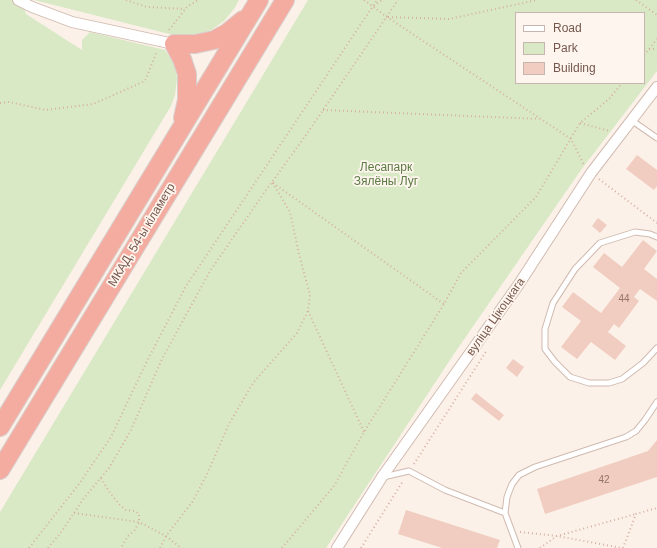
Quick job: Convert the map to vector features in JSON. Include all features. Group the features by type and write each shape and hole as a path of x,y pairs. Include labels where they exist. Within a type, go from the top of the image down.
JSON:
{"highway":[{"name":"МКАД, 54-ы кіламетр","path":"0,470 285,0"},
{"path":"167,43 195,44 214,40 227,33 255,7"},
{"name":"МКАД, 54-ы кіламетр","path":"0,427 255,7"},
{"path":"167,43 182,59 186,74 186,100 182,126"}],"street":[{"path":"18,0 32,7 72,22 167,43"},
{"name":"вуліца Цікоцкага","path":"337,548 382,477 519,284 591,173 657,87"}],"lane":[{"path":"631,120 657,138"},
{"path":"657,237 650,234 635,232 600,243 575,269 553,303 545,329 545,349 570,377 589,383 610,383 622,379 643,363 657,348"},
{"path":"518,548 505,513 507,497 512,484 519,475 535,467 626,437 636,431 657,402"},
{"path":"382,477 409,471 445,490 505,513"}],"path":[{"path":"126,0 147,7 186,9"},
{"path":"0,103 8,102 46,110 93,104 145,81 186,9 198,0"},
{"path":"364,0 570,140 586,169"},
{"path":"29,548 80,484 111,437 145,365 186,286 377,0"},
{"path":"372,6 382,0"},
{"path":"48,548 62,532 84,498 109,468 132,430 162,359 210,272 398,0"},
{"path":"387,17 449,19 537,0"},
{"path":"636,0 657,15"},
{"path":"645,54 657,39"},
{"path":"649,49 657,49"},
{"path":"282,548 334,486 364,432 444,304 461,273 536,197 580,123 609,99 621,84"},
{"path":"323,110 539,119"},
{"path":"580,123 600,129"},
{"path":"599,179 657,223"},
{"path":"272,182 444,304"},
{"path":"160,548 166,536 193,501 208,472 229,424 253,382 298,333 308,311 310,295 290,212 272,182"},
{"path":"308,311 364,432"},
{"path":"361,548 409,471"},
{"path":"100,478 120,505 126,510 134,511 139,514 140,522 135,530 128,536 122,548"},
{"path":"540,548 557,536 657,508"},
{"path":"74,513 140,522 166,536 182,548"},
{"path":"511,531 557,536 622,548 636,514"},
{"path":"52,543 52,548"}],"green space":[{"path":"0,0 21,0 26,14 82,50 82,40 90,32 165,50 175,65 177,79 175,95 171,106 0,390"},
{"path":"34,0 239,0 224,21 211,30 194,36 177,36"},
{"name":"Лесапарк Зялёны Луг","path":"308,0 657,0 657,71 581,170 456,351 326,548 0,548 0,512"}],"building":[{"path":"637,155 657,170 657,186 654,190 626,169"},
{"path":"598,218 607,225 600,233 592,226"},
{"path":"643,240 657,251 644,269 657,279 657,301 640,289 634,297 639,301 619,328 614,324 608,332 626,346 615,360 591,342 577,359 561,347 581,321 562,307 573,292 601,313 620,288 593,267 604,253 622,267"},
{"path":"513,359 524,367 517,377 506,368"},
{"path":"476,393 504,415 499,421 471,399"},
{"path":"657,440 657,477 545,514 537,489 648,451"},
{"path":"406,510 500,540 497,548 442,548 398,534"}]}
